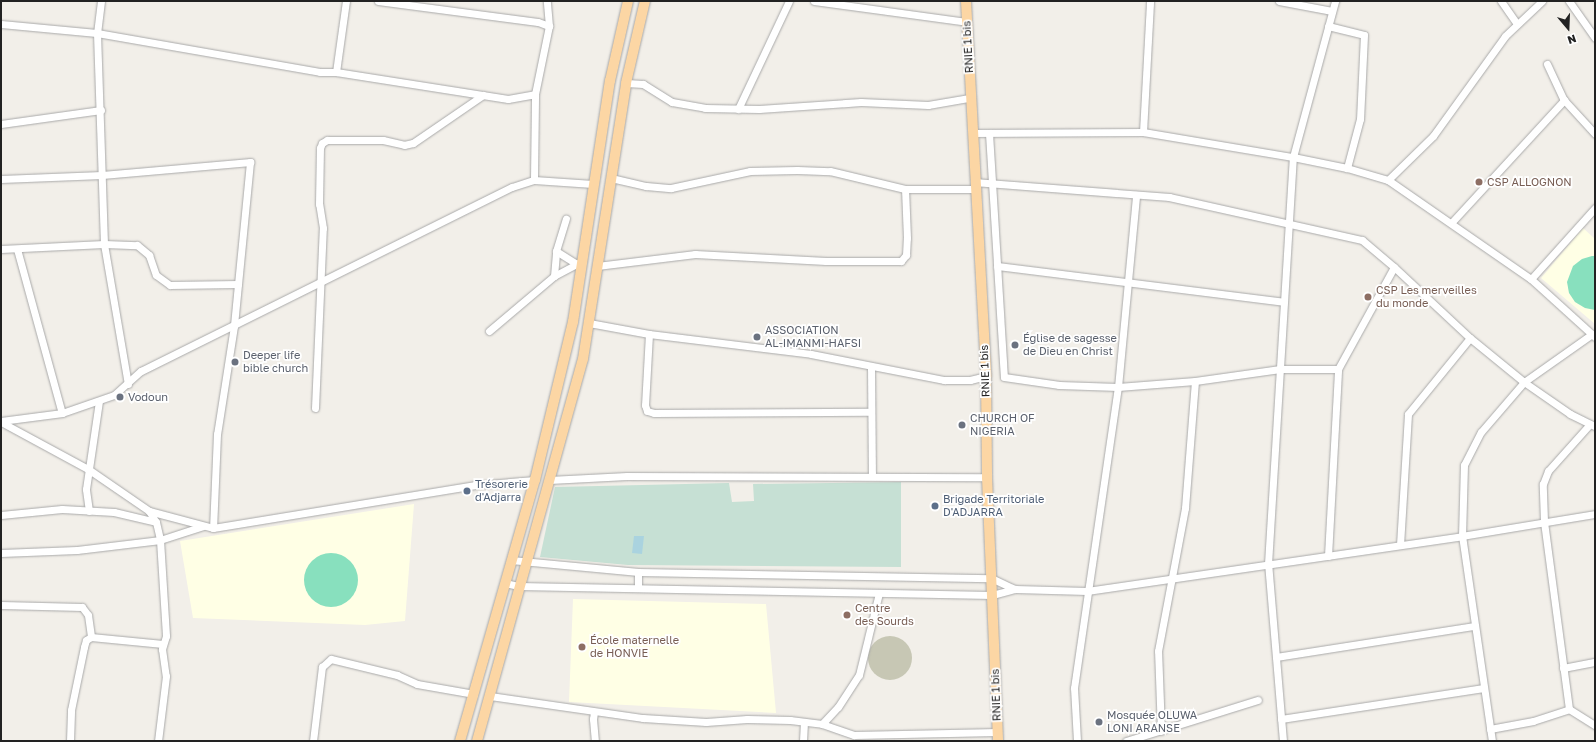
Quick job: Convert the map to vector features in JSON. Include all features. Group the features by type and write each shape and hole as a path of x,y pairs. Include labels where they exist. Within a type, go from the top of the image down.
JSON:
{"main road":[{"path":"460,741 535,480 573,322 579,262 610,81 628,1"},
{"path":"477,741 518,586 578,378 589,323 626,83 645,1"},
{"name":"RNIE 1 bis","path":"966,1 969,98 986,376 987,477 998,737"}],"street":[{"path":"101,1 97,33 101,110 104,244 128,384"},
{"path":"336,72 346,1"},
{"path":"378,1 538,22 549,26"},
{"path":"534,180 535,94 549,26 547,1"},
{"path":"738,109 789,1"},
{"path":"814,1 967,22"},
{"path":"1143,132 1150,1"},
{"path":"1278,1 1332,11"},
{"path":"1283,741 1268,564 1293,157 1335,1"},
{"path":"1501,1 1517,24"},
{"path":"1388,180 1433,136 1505,36 1542,1"},
{"path":"1569,1 1595,38"},
{"path":"538,22 548,15"},
{"path":"1,24 97,33 320,72 336,72 508,99 535,94"},
{"path":"1328,26 1364,34 1360,119 1347,168"},
{"path":"1547,64 1564,100 1595,134"},
{"path":"626,83 643,84 672,102 705,108 738,109 861,102 928,105 969,98"},
{"path":"315,408 322,228 319,204 320,148 322,143 327,140 383,140 404,145 413,143 483,95"},
{"path":"1452,222 1564,100"},
{"path":"1,124 101,110"},
{"path":"972,133 1143,132 1293,157 1347,168 1388,180 1452,222 1531,279 1594,335 1524,382 1481,432 1468,455 1462,482 1462,536 1492,741"},
{"path":"989,133 1004,376 1059,385 1118,387 1195,381 1280,369 1338,368"},
{"path":"1,179 102,175 250,162 234,326 217,434 213,528"},
{"path":"611,178 646,186 670,188 750,171 830,172 905,189 992,184 1169,197 1362,240 1394,267 1470,338 1524,382 1570,414 1593,425 1544,478 1544,521 1569,709"},
{"path":"1,422 62,413 114,395 141,371 512,187 534,180 593,184"},
{"path":"597,266 695,254 826,261 901,260 906,255 907,238 905,189"},
{"path":"1077,741 1074,688 1118,387 1136,195"},
{"path":"1531,279 1595,208"},
{"path":"554,276 556,250 566,218"},
{"path":"1,249 104,244 137,245 145,250 156,275 170,285 238,284"},
{"path":"17,248 62,413"},
{"path":"556,250 579,262"},
{"path":"489,331 554,276 579,262"},
{"path":"997,266 1284,302"},
{"path":"1328,556 1338,368 1394,267"},
{"path":"589,323 649,334 811,354 871,367 944,380 970,380 986,376"},
{"path":"649,334 645,405 647,411 654,413 871,412"},
{"path":"1400,545 1408,414 1470,338"},
{"path":"871,367 872,475"},
{"path":"1161,731 1158,650 1185,508 1195,381"},
{"path":"89,511 86,489 99,401"},
{"path":"1,422 88,469 149,511 213,528 475,485 535,480"},
{"path":"549,480 627,476 872,475 987,477"},
{"path":"1,515 62,509 130,514 156,522"},
{"path":"149,511 156,522 160,540 166,636 163,644 166,676 158,741"},
{"path":"505,583 518,586 992,595 1015,589 1087,591 1462,536 1544,521 1595,514"},
{"path":"1,553 77,550 160,540 203,526"},
{"path":"511,560 638,572 991,578 1015,589"},
{"path":"638,572 638,588"},
{"path":"822,724 838,707 858,676 879,593"},
{"path":"1,605 82,607 88,615 91,637"},
{"path":"1276,657 1475,626"},
{"path":"70,741 71,710 86,640 91,637 163,644"},
{"path":"313,741 322,667 331,659 397,675 417,684 474,694"},
{"path":"1563,668 1595,662"},
{"path":"1281,720 1484,688"},
{"path":"490,696 594,712 706,722 775,719 822,724 838,732 854,735 890,738 998,737"},
{"path":"1126,741 1258,700"},
{"path":"1569,709 1595,725"},
{"path":"1490,729 1533,721 1569,709"},
{"path":"594,712 592,719 595,741"},
{"path":"803,741 804,723"}],"shaded area":[{"path":"1583,228 1595,239 1595,324 1541,278"},
{"path":"901,482 901,567 628,565 540,557 555,487 729,483 732,502 754,501 753,484"},
{"path":"414,504 405,621 365,625 193,618 180,541"},
{"path":"573,599 766,604 776,713 569,702"},
{"path":"886,636 894,636 899,637 906,642 911,649 911,667 906,674 899,679 886,680 878,677 871,670 868,662 868,654 871,646 878,639"}],"green space":[{"path":"1595,256 1595,310 1585,308 1575,302 1569,293 1567,282 1573,266 1582,259"},
{"path":"326,553 336,553 346,557 354,565 358,575 358,585 354,595 346,603 336,607 326,607 316,603 308,595 304,585 304,575 308,565 316,557"}],"water":[{"path":"634,536 644,536 642,554 632,553"}],"place":[{"name":"CSP ALLOGNON","path":"1479,182"},
{"name":"CSP Les merveilles du monde","path":"1368,297"},
{"name":"ASSOCIATION AL-IMANMI-HAFSI","path":"757,337"},
{"name":"Église de sagesse de Dieu en Christ","path":"1015,345"},
{"name":"Deeper life bible church","path":"235,362"},
{"name":"Vodoun","path":"120,397"},
{"name":"CHURCH OF NIGERIA","path":"962,425"},
{"name":"Trésorerie d'Adjarra","path":"467,491"},
{"name":"Brigade Territoriale D'ADJARRA","path":"935,506"},
{"name":"Centre des Sourds","path":"847,615"},
{"name":"École maternelle de HONVIE","path":"582,647"},
{"name":"Mosquée OLUWA LONI ARANSE","path":"1099,722"}]}
